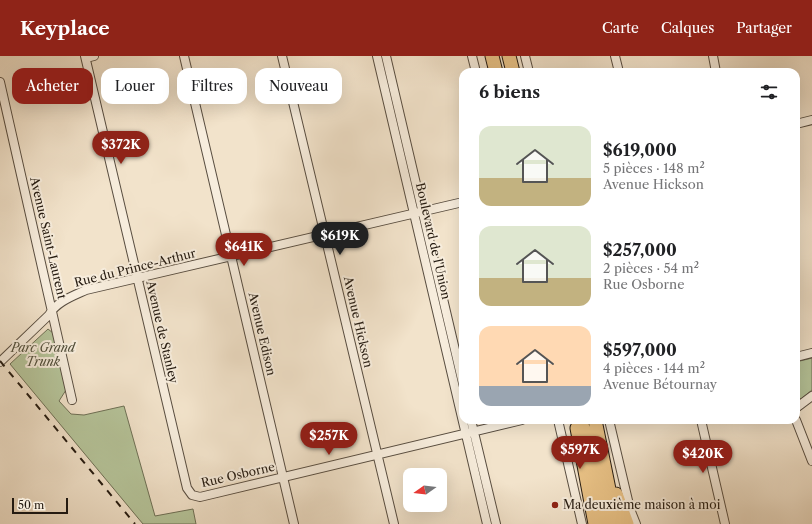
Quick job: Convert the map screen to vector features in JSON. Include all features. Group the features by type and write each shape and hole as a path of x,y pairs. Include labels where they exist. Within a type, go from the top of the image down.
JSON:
{"main road":[{"path":"492,56 495,68"},
{"path":"509,56 512,68"},
{"path":"576,424 583,464 605,523"},
{"path":"581,424 591,453 601,495 605,523"},
{"path":"596,424 605,468 627,524"},
{"path":"605,468 605,523"}],"street":[{"name":"Avenue Edison","path":"184,56 294,524"},
{"name":"Avenue Hickson","path":"282,56 394,524"},
{"name":"Boulevard de l'Union","path":"377,56 414,213 459,389"},
{"name":"Boulevard de l'Union","path":"386,56 459,367"},
{"path":"472,56 475,68"},
{"path":"525,56 528,68"},
{"path":"615,56 618,68"},
{"path":"713,56 715,68"},
{"name":"Avenue de Stanley","path":"88,57 137,278 187,488 192,495"},
{"name":"Avenue Saint-Laurent","path":"0,82 72,400"},
{"path":"800,123 812,120"},
{"name":"Rue du Prince-Arthur","path":"0,362 67,298 86,290 459,203"},
{"path":"800,355 812,353"},
{"path":"800,405 812,396"},
{"name":"Boulevard de l'Union","path":"468,424 496,524"},
{"name":"Boulevard de l'Union","path":"471,424 470,432 487,524"},
{"name":"Rue Osborne","path":"192,495 200,497 505,424"},
{"path":"559,424 582,524"},
{"path":"610,424 629,506 636,524"},
{"path":"702,424 725,524"},
{"path":"798,424 812,461"}],"green space":[{"name":"Parc Grand Trunk","path":"48,329 53,333 66,390 59,401 71,414 84,415 124,406 155,516 193,509 196,524 143,524 10,364"},
{"path":"812,358 812,390 801,399 800,398 800,361"}],"railway":[{"path":"0,361 135,524"}],"place":[{"name":"Ma deuxième maison à moi","path":"555,505"}]}
